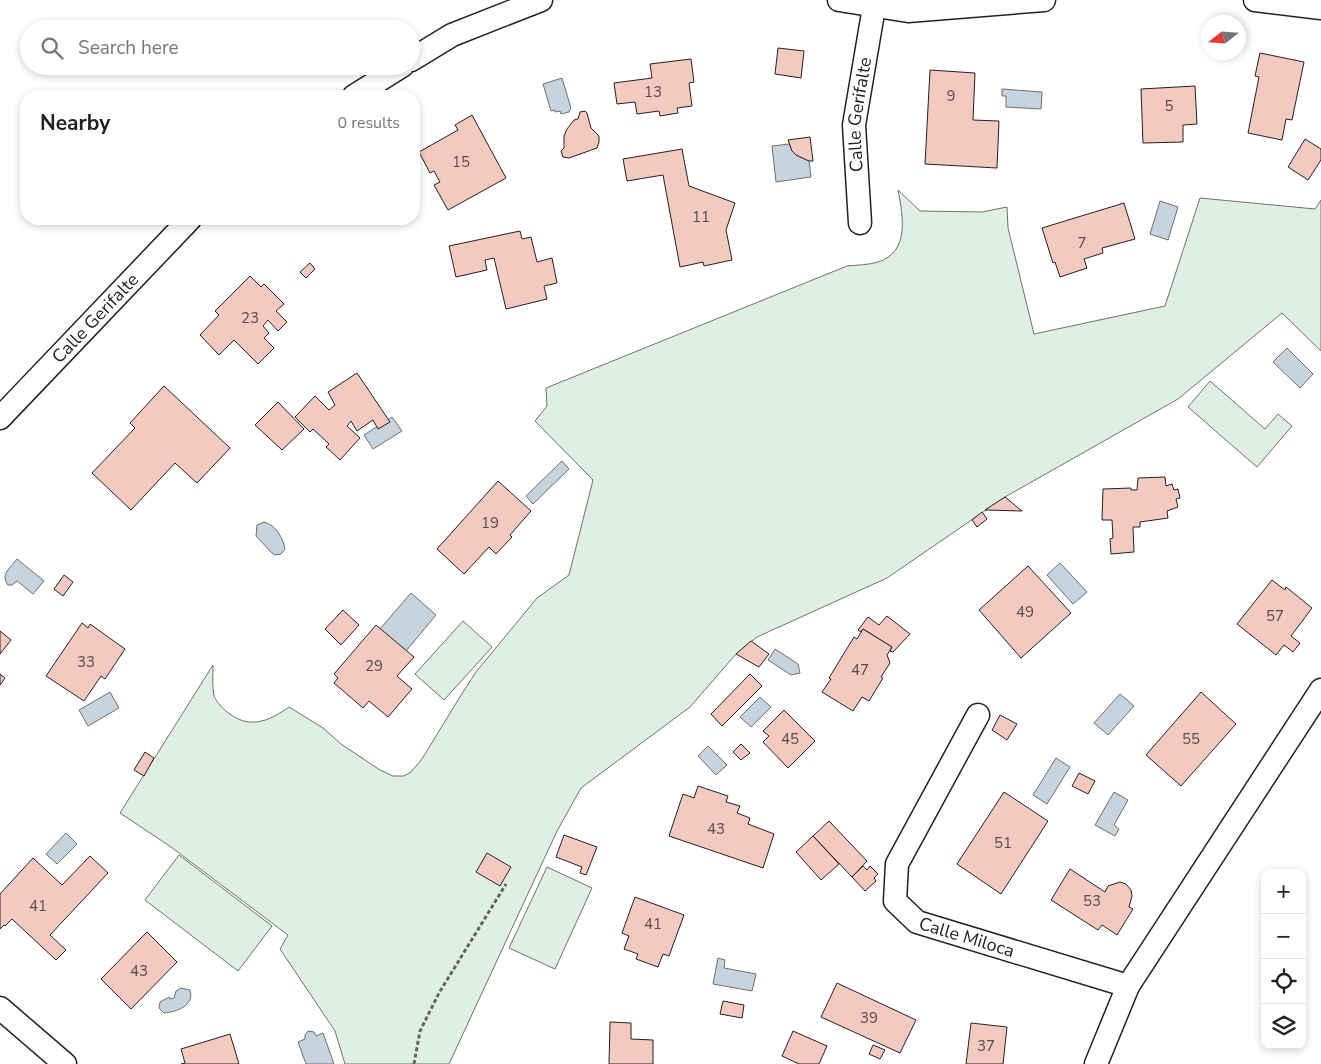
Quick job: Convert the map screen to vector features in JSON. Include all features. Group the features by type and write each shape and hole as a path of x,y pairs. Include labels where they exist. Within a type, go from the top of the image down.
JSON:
{"street":[{"path":"420,55 452,35 541,0"},
{"path":"839,0 874,6 1044,0"},
{"path":"1255,0 1321,8"},
{"name":"Calle Gerifalte","path":"860,223 854,125 874,6"},
{"path":"364,90 388,75"},
{"name":"Calle Gerifalte","path":"0,418 184,225"},
{"path":"1096,1064 1128,986 1321,690"},
{"name":"Calle Miloca","path":"978,715 897,864 895,900 917,922 1128,986"},
{"path":"0,1008 65,1064"}],"path":[{"path":"414,1064 420,1032 439,993 506,884"}],"green space":[{"path":"898,190 920,211 982,212 1007,207 1008,228 1034,334 1165,306 1200,198 1315,209 1321,200 1321,351 1282,313 1178,399 1005,497 887,578 757,637 736,654 690,707 581,788 557,831 449,1064 345,1064 335,1031 280,949 288,935 171,847 120,813 213,665 214,696 222,708 234,717 250,722 258,722 273,717 289,707 323,728 341,744 380,770 393,776 404,776 411,772 422,759 476,672 537,598 569,575 593,480 535,421 547,406 546,388 847,266 874,263 888,257 900,242 902,232"},
{"path":"1210,381 1265,429 1278,414 1292,426 1257,467 1188,407"},
{"path":"463,621 492,647 444,700 415,674"},
{"path":"179,855 272,926 238,971 145,900"},
{"path":"547,867 592,888 555,969 509,948"}],"shaded area":[{"path":"562,78 571,108 569,112 561,114 560,111 551,111 543,84"},
{"path":"1002,89 1042,92 1041,109 1006,107 1006,96 1002,96"},
{"path":"789,144 796,155 809,161 811,177 776,182 772,146"},
{"path":"1160,201 1178,207 1168,240 1150,234"},
{"path":"1287,348 1313,374 1300,388 1273,362"},
{"path":"392,417 402,431 373,449 364,435"},
{"path":"562,461 569,469 533,504 526,496"},
{"path":"264,522 272,526 281,536 285,549 281,554 275,555 272,553 256,536 257,525"},
{"path":"17,559 44,581 33,594 17,581 12,585 8,585 6,581 5,575"},
{"path":"1060,563 1087,592 1073,604 1047,575"},
{"path":"411,593 436,615 406,651 380,629"},
{"path":"775,649 798,664 800,673 791,675 768,660"},
{"path":"110,692 119,708 88,726 79,710"},
{"path":"1120,694 1134,706 1108,735 1094,723"},
{"path":"760,697 771,707 751,727 740,717"},
{"path":"708,746 727,765 716,775 698,756"},
{"path":"1056,758 1070,767 1047,804 1033,795"},
{"path":"1114,792 1128,800 1114,825 1119,829 1115,836 1095,825"},
{"path":"66,833 77,844 57,864 46,854"},
{"path":"718,958 725,960 724,968 756,974 752,991 713,984"},
{"path":"181,988 190,990 190,1000 179,1010 164,1013 159,1008 160,1002 169,997 170,999 174,998 176,991"},
{"path":"308,1031 314,1032 316,1036 323,1033 334,1064 306,1064 298,1042 305,1039"}],"building":[{"path":"778,48 804,51 801,78 775,74"},
{"path":"1260,53 1304,62 1292,120 1286,119 1282,140 1248,133 1259,77 1255,76"},
{"path":"691,59 694,82 689,83 692,106 677,108 678,113 660,116 659,111 637,114 635,102 617,104 614,83 652,78 650,64"},
{"path":"930,70 975,73 973,120 999,121 997,168 925,164"},
{"path":"1195,86 1197,124 1183,125 1183,142 1143,143 1141,89"},
{"path":"585,111 591,128 599,136 597,148 569,158 563,157 561,151 564,148 564,136 567,129 574,120 578,119 580,112"},
{"path":"472,115 506,178 448,210 434,185 440,182 434,171 430,173 420,151 458,130 455,125"},
{"path":"810,137 813,161 796,155 792,151 788,140"},
{"path":"1305,139 1321,149 1321,160 1308,180 1288,167"},
{"path":"682,149 689,186 735,203 726,230 732,260 704,266 703,262 680,267 663,175 627,181 623,159"},
{"path":"1124,203 1135,239 1102,248 1103,253 1084,259 1087,268 1060,277 1055,262 1053,263 1042,228"},
{"path":"520,231 522,239 531,237 537,262 552,258 557,283 544,286 547,299 506,309 494,258 485,260 487,270 456,277 449,246"},
{"path":"310,263 315,269 306,278 300,272"},
{"path":"250,276 261,287 264,284 284,304 276,311 287,322 278,331 268,320 263,326 269,333 264,338 274,348 258,364 234,340 219,355 200,335 219,315 215,311"},
{"path":"357,373 390,422 378,429 373,420 357,431 351,421 347,426 360,438 340,460 326,447 329,444 313,429 310,432 295,417 315,396 329,410 335,405 328,392"},
{"path":"164,386 230,448 197,483 175,463 131,510 92,473 135,428 130,423"},
{"path":"278,402 304,429 282,450 255,425"},
{"path":"1165,477 1166,486 1172,484 1174,490 1178,489 1180,498 1176,499 1178,507 1167,511 1168,518 1140,522 1140,527 1133,527 1134,552 1111,554 1110,539 1113,538 1112,520 1102,520 1103,489 1131,488 1131,490 1137,490 1138,478"},
{"path":"498,481 531,511 510,535 512,537 496,554 489,547 464,574 437,549"},
{"path":"1005,497 1022,511 985,510"},
{"path":"982,512 987,519 977,527 972,520"},
{"path":"1028,566 1071,613 1021,658 979,610"},
{"path":"64,575 73,582 63,596 54,589"},
{"path":"1272,580 1285,590 1286,587 1312,608 1291,636 1300,643 1293,652 1284,645 1276,655 1237,624"},
{"path":"343,610 359,625 341,645 325,629"},
{"path":"887,616 910,634 893,652 890,651 892,647 863,629 861,632 858,630 868,617 879,625"},
{"path":"82,623 88,628 90,624 125,649 105,679 101,676 84,701 46,676"},
{"path":"376,625 414,657 397,676 412,689 388,717 369,701 363,708 334,683 338,678 334,674"},
{"path":"863,629 892,647 887,655 890,663 869,701 862,697 853,711 822,692 854,637 857,639"},
{"path":"0,631 11,640 0,654"},
{"path":"751,641 769,654 759,667 736,654"},
{"path":"0,674 5,678 0,685"},
{"path":"750,674 762,686 722,726 711,714"},
{"path":"1201,692 1236,724 1181,786 1146,755"},
{"path":"784,710 815,741 788,768 763,742 769,736 763,731"},
{"path":"1000,715 1017,724 1007,740 992,730"},
{"path":"741,744 750,753 741,760 733,752"},
{"path":"145,752 154,758 144,776 134,770"},
{"path":"1079,773 1095,781 1088,794 1072,786"},
{"path":"698,786 728,796 726,802 740,806 737,813 750,818 748,824 774,834 763,868 669,836 683,794 694,798"},
{"path":"1004,792 1048,821 1001,894 957,864"},
{"path":"829,821 867,861 852,877 813,836"},
{"path":"564,835 597,847 586,875 580,873 582,867 556,857"},
{"path":"813,836 839,864 821,880 796,852"},
{"path":"487,853 511,867 500,886 476,872"},
{"path":"90,856 108,873 50,935 66,950 56,960 12,919 0,929 0,894 33,858 62,885"},
{"path":"863,866 867,870 870,866 878,874 874,878 876,881 865,891 852,877"},
{"path":"1070,869 1105,892 1108,886 1120,882 1126,884 1131,890 1132,896 1129,907 1133,909 1117,935 1102,925 1098,930 1051,900"},
{"path":"635,897 684,915 669,956 663,954 658,967 636,959 638,954 624,949 629,936 622,933"},
{"path":"147,932 177,962 131,1009 101,979"},
{"path":"837,983 916,1020 900,1053 821,1017"},
{"path":"723,1001 744,1005 742,1018 720,1014"},
{"path":"610,1022 631,1023 631,1039 653,1040 653,1064 609,1064"},
{"path":"971,1023 1007,1027 1003,1064 966,1064"},
{"path":"793,1031 827,1046 819,1064 799,1064 782,1056"},
{"path":"230,1034 239,1064 181,1064 185,1063 181,1049"},
{"path":"873,1045 885,1050 880,1059 869,1054"}]}
